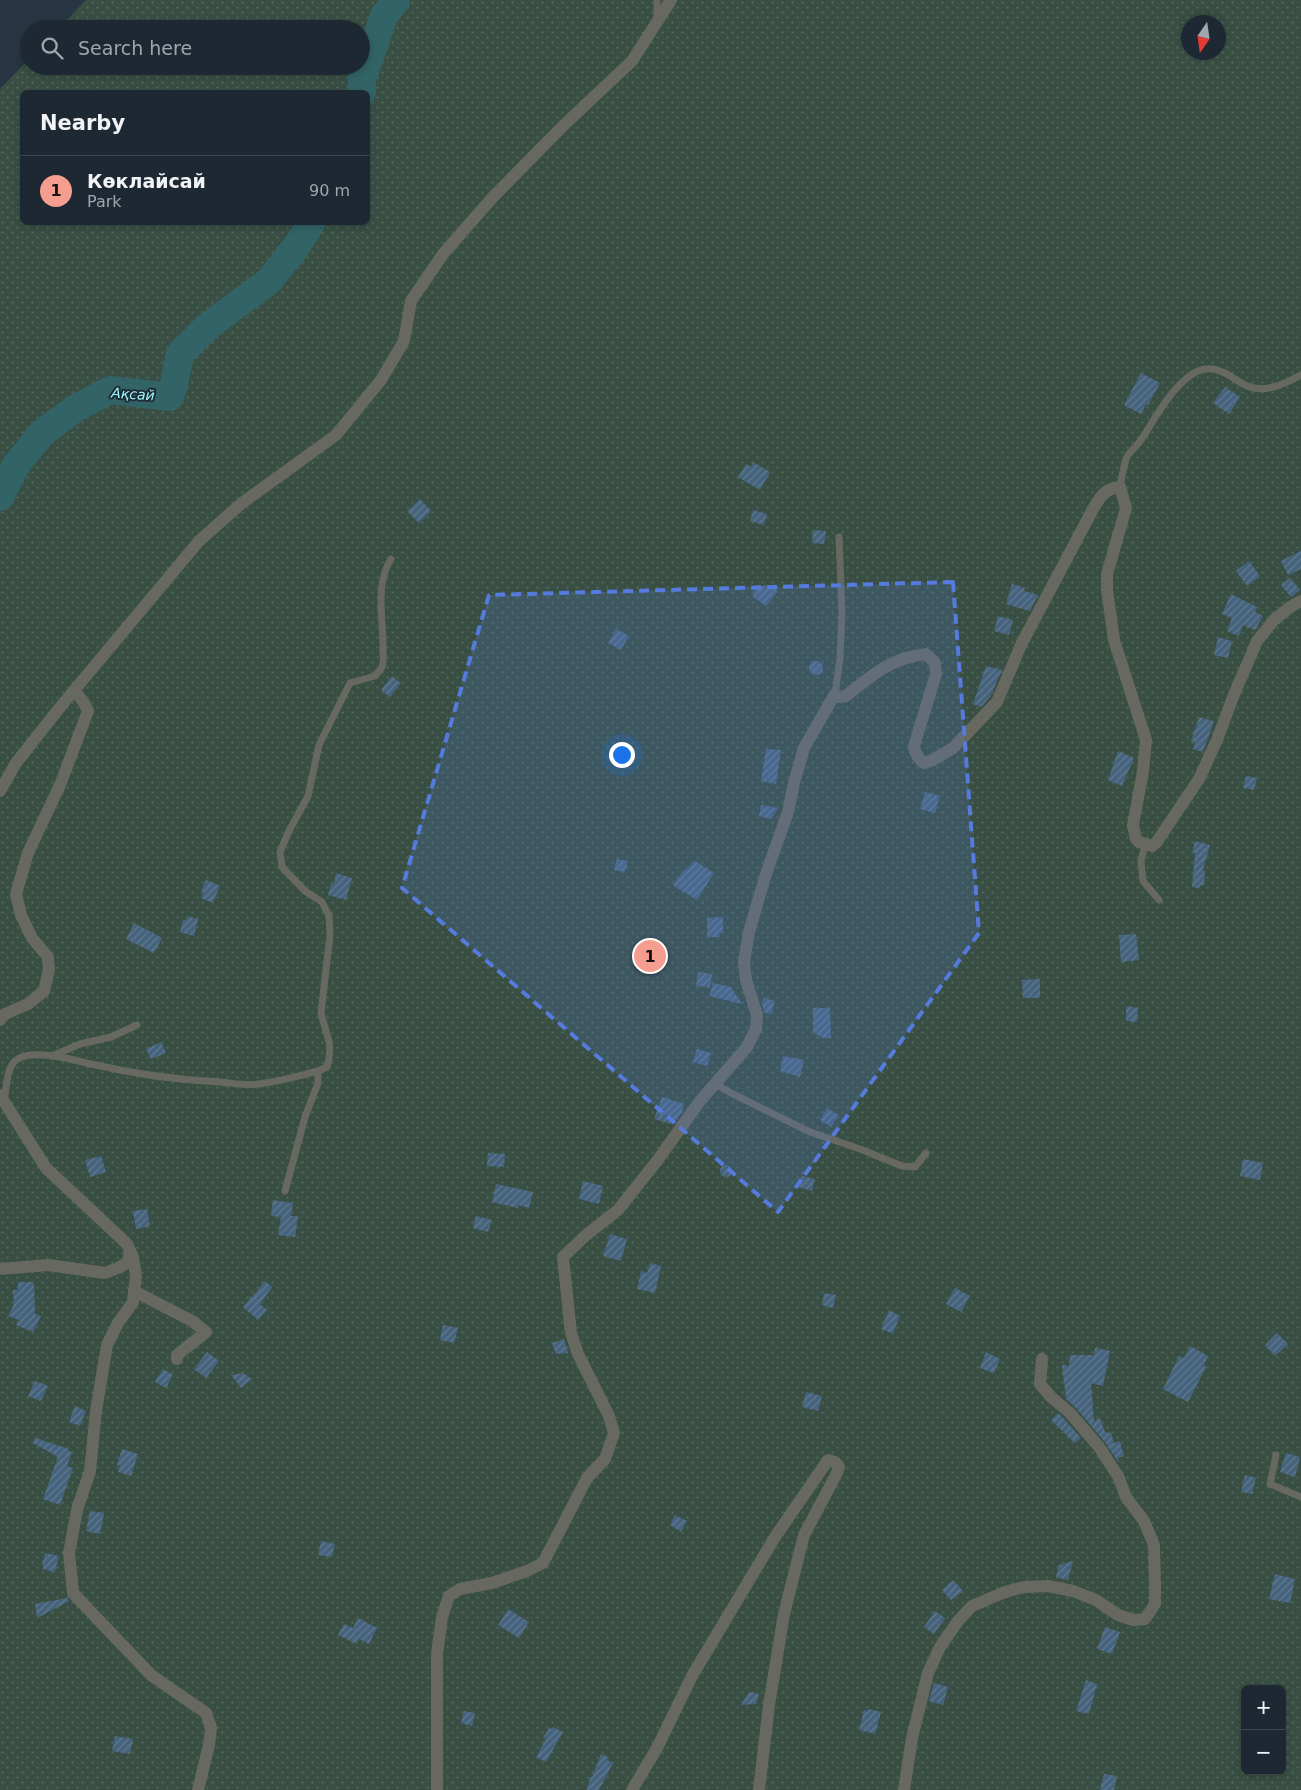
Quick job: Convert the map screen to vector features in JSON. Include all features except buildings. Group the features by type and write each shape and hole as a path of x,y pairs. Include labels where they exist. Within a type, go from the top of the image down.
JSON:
{"street":[{"path":"0,791 16,763 199,541 242,503 336,434 380,380 404,341 411,301 443,254 493,197 564,124 632,61 671,0"},
{"path":"437,1790 437,1654 442,1617 449,1596 460,1589 492,1583 528,1571 543,1563 587,1478 605,1458 614,1434 610,1416 578,1354 571,1333 563,1257 585,1236 618,1210 657,1161 700,1101 747,1047 756,1030 757,1015 746,980 744,962 749,932 766,874 788,812 804,748 821,715 835,694 839,697 846,696 888,665 908,656 926,654 935,662 936,674 914,746 915,752 919,760 924,763 953,748 997,702 1021,645 1093,509 1100,497 1109,488 1120,487 1126,508 1107,574 1106,590 1114,640 1146,740 1133,825 1136,839 1145,845 1152,846 1156,843 1199,779 1257,641 1274,620 1301,601"},
{"path":"0,1020 5,1014 28,1004 44,991 49,970 48,957 32,938 20,915 16,894 28,853 60,785 88,711 75,691"},
{"path":"2,1098 46,1168 127,1244 130,1252 136,1276 133,1302 118,1323 107,1345 96,1411 90,1471 77,1510 69,1553 73,1593 151,1675 206,1713 211,1728 203,1774 198,1790"},
{"path":"0,1269 48,1265 105,1273 128,1262 130,1252"},
{"path":"134,1291 192,1321 206,1332 177,1355 177,1359"},
{"path":"904,1790 912,1738 928,1673 940,1646 958,1621 972,1606 1005,1592 1024,1587 1048,1586 1081,1594 1096,1600 1118,1615 1133,1620 1145,1619 1155,1604 1154,1545 1144,1521 1126,1497 1118,1476 1099,1447 1070,1413 1051,1397 1040,1384 1042,1360"},
{"path":"632,1790 658,1748 692,1676 775,1537 828,1460 836,1462 839,1467 804,1535 784,1614 769,1705 759,1790"}],"lane":[{"path":"657,0 657,24"},
{"path":"1120,487 1127,457 1140,442 1152,421 1171,396 1186,378 1194,372 1208,368 1226,373 1248,386 1258,389 1279,386 1301,374"},
{"path":"835,694 840,658 842,612 839,536"},
{"path":"2,1098 9,1072 16,1061 28,1056 52,1056 131,1073 178,1080 257,1085 294,1078 327,1067 331,1053 329,1036 323,1024 321,1013 330,935 329,916 322,902 305,891 282,867 280,852 308,796 319,745 350,683 375,676 382,666 383,643 380,607 386,566 391,559"},
{"path":"1145,845 1141,860 1143,881 1159,900"},
{"path":"52,1056 80,1044 111,1037 136,1025"},
{"path":"285,1191 304,1117 318,1083 318,1071"},
{"path":"715,1084 810,1132 902,1166 914,1167 926,1153"},
{"path":"1276,1455 1270,1484 1301,1497"}],"highlighted area":[{"path":"953,582 979,933 778,1212 402,888 489,595"}],"green space":[{"path":"86,0 1301,0 1301,1790 0,1790 0,89 20,68 20,75 370,75 370,20 67,20"}],"waterway":[{"name":"Ақсай","path":"370,56 384,16 396,0"},
{"name":"Ақсай","path":"362,90 363,75"},
{"name":"Ақсай","path":"0,497 16,465 42,433 76,408 110,390 170,397 180,354 208,326 269,281 296,247 310,225"}],"place":[{"name":"Көклайсай","path":"650,956"}]}
